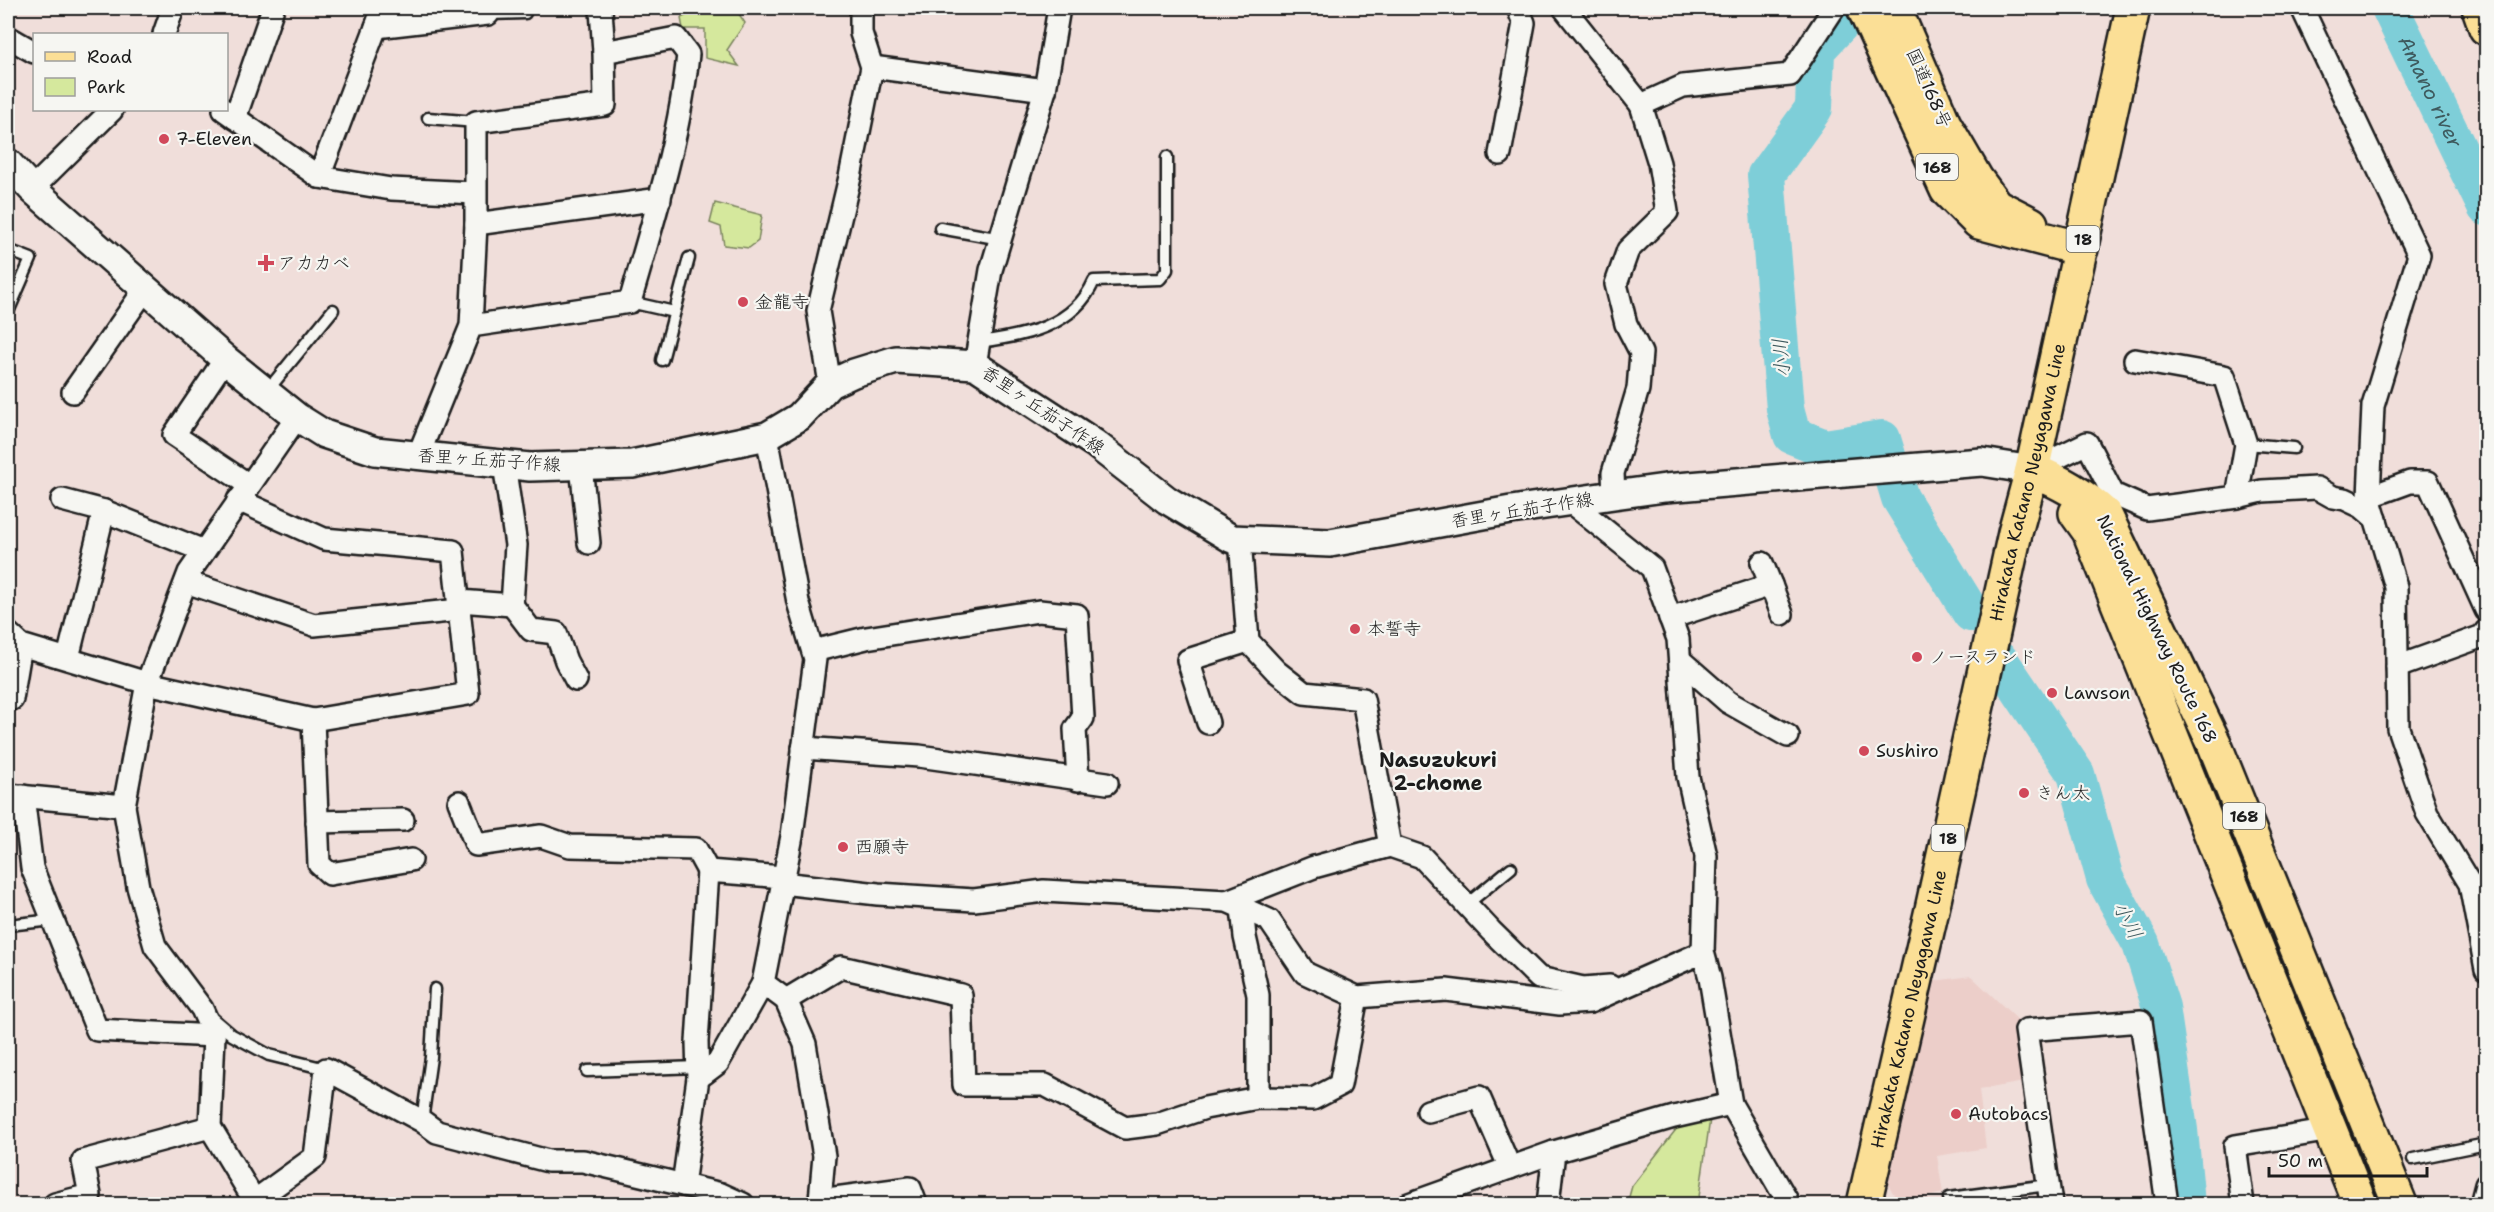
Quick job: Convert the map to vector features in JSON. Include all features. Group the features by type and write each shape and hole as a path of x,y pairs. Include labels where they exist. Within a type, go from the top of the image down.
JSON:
{"main road":[{"name":"168","path":"1864,8 1947,190 1979,222 2081,249"},
{"name":"国道168号","path":"1894,8 1944,124 1976,179 1996,206 2081,249"},
{"name":"Hirakata Katano Neyagawa Line","path":"1864,1204 2015,533 2032,470 2133,8"},
{"path":"2479,8 2487,28"},
{"name":"National Highway Route 168","path":"2032,470 2065,484 2086,497 2105,515 2214,743 2400,1204"},
{"name":"National Highway Route 168","path":"2032,470 2059,491 2089,531 2360,1204"}],"street":[{"path":"164,33 173,8"},
{"path":"273,8 229,114 319,177 391,189 475,194"},
{"path":"830,384 818,311 850,177 872,67 861,33 861,8"},
{"path":"977,353 992,270 1045,90 1059,8"},
{"path":"1500,154 1524,23 1518,8"},
{"path":"1564,8 1641,105 1659,163 1667,212 1628,250 1616,284 1626,324 1641,353 1638,389 1613,473 1614,495"},
{"path":"1641,105 1683,86 1790,75 1834,8"},
{"path":"2302,8 2419,255 2373,406 2369,497 2396,587 2398,728 2427,813 2478,881 2487,969"},
{"path":"319,177 379,17 489,10"},
{"path":"418,456 471,326 476,224 476,122 605,105 601,10"},
{"path":"471,326 630,302 660,199 685,82 688,54 676,38 604,52"},
{"path":"9,42 33,52"},
{"path":"872,67 1045,90"},
{"path":"32,189 109,111"},
{"name":"香里ヶ丘茄子作線","path":"8,163 32,189 225,359 297,417 324,434 365,447 418,456 530,467 632,464 767,436 799,417 830,384 854,373 896,360 977,353 1167,500 1232,539 1330,543 1569,501 1665,488 1982,462 2032,470"},
{"path":"476,224 660,199"},
{"path":"73,392 146,288"},
{"path":"8,700 12,699 14,639 147,682 313,720 468,694 453,551 324,539 243,493 174,435 225,359"},
{"path":"2135,360 2224,376 2246,444 2237,497"},
{"path":"297,417 243,493 186,582 147,682 124,806 138,887 155,946 202,1009 214,1036 210,1127 252,1202 315,1157 327,1069 422,1121 437,1132 548,1161 583,1161 721,1194 743,1204"},
{"path":"698,1072 718,1063 763,983 792,836 815,659 798,602 767,436"},
{"path":"2032,470 2087,443 2114,494 2147,509"},
{"path":"504,464 516,545 512,605 531,630 556,633 566,662 576,680"},
{"path":"581,465 589,543"},
{"path":"2369,497 2410,482 2428,482 2487,610"},
{"path":"2105,515 2237,497 2262,491 2317,488 2333,497 2345,499 2362,507 2376,519"},
{"path":"62,500 104,511 204,551"},
{"path":"1569,501 1652,567 1678,639 1688,777 1706,856 1703,952 1710,978 1731,1104 1789,1204"},
{"path":"68,658 104,511"},
{"path":"1240,539 1248,642 1276,671 1304,693 1363,699 1390,846"},
{"path":"1762,563 1782,614"},
{"path":"186,582 314,625 459,606 512,605"},
{"path":"1670,618 1771,585"},
{"path":"813,651 866,638 1039,611 1077,615 1083,718 1075,729 1078,780"},
{"path":"2397,667 2483,636 2487,632"},
{"path":"1208,723 1188,660 1248,642"},
{"path":"1680,660 1728,702 1788,736"},
{"path":"313,720 319,864 330,874 411,860"},
{"path":"803,748 919,756 1107,783"},
{"path":"124,806 15,795 32,868 97,1030 214,1036"},
{"path":"459,802 476,845 541,836 570,846 696,849 708,871 697,1042 698,1072 683,1185"},
{"path":"317,822 403,820"},
{"path":"1235,904 1314,867 1390,846 1422,857 1466,906 1539,978 1583,988 1626,986"},
{"path":"708,871 878,894 974,900 1044,891 1235,904 1269,920 1305,973 1357,997 1446,990 1560,1004 1590,1002 1703,952"},
{"path":"1235,904 1258,995 1258,1098"},
{"path":"786,1000 841,966 961,995 964,1085 1045,1085 1125,1128 1158,1124 1205,1108 1258,1098 1313,1099 1340,1085 1357,997"},
{"path":"763,983 786,1000 806,1044 824,1156 819,1202 910,1188 916,1204"},
{"path":"2050,1195 2026,1030 2141,1021 2167,1204"},
{"path":"1428,1111 1479,1097 1509,1168"},
{"path":"1409,1204 1554,1152 1674,1117 1731,1104"},
{"path":"55,1204 90,1195 83,1161 210,1127"},
{"path":"2243,1204 2235,1146 2331,1130"},
{"path":"1548,1204 1554,1152"},
{"path":"2481,1204 2487,1185"}],"lane":[{"path":"489,10 525,13"},
{"path":"428,118 476,122"},
{"path":"977,353 1056,322 1075,308 1088,294 1094,281 1160,279 1167,270 1167,157"},
{"path":"940,228 1001,239"},
{"path":"8,250 31,259 8,312"},
{"path":"662,360 689,258"},
{"path":"630,302 674,312"},
{"path":"266,392 333,310"},
{"path":"2246,444 2294,448"},
{"path":"1466,906 1511,868"},
{"path":"8,925 53,920"},
{"path":"422,1121 431,1057 435,989"},
{"path":"202,1009 232,1035 269,1055 327,1069"},
{"path":"586,1071 698,1072"},
{"path":"2413,1159 2487,1144"},
{"path":"1949,1198 2050,1195"}],"shaded area":[{"path":"1971,976 2019,1021 2024,1082 1979,1090 1986,1148 1937,1156 1943,1193 1900,1204 1884,1178 1927,982"}],"green space":[{"path":"701,8 735,8 745,23 727,50 739,66 705,58 705,29 683,29 681,18"},
{"path":"715,203 762,215 758,241 749,248 724,245 721,227 710,223"},
{"path":"1710,1119 1698,1204 1627,1204 1632,1186 1678,1127"}],"waterway":[{"name":"Amano river","path":"2390,8 2486,207"},
{"name":"小川","path":"1846,18 1816,50 1814,108 1766,175 1785,409 1792,435 1825,448 1882,439 1900,498 1971,613"},
{"name":"小川","path":"2000,661 2076,774 2105,879 2141,944 2161,1007 2179,1130 2186,1204"}],"place":[{"name":"7-Eleven","path":"164,139"},
{"name":"アカカベ","path":"266,263"},
{"name":"金龍寺","path":"743,302"},
{"name":"本誓寺","path":"1355,629"},
{"name":"ノースランド","path":"1917,657"},
{"name":"Lawson","path":"2052,693"},
{"name":"Sushiro","path":"1864,751"},
{"name":"きん太","path":"2024,793"},
{"name":"西願寺","path":"843,847"},
{"name":"Autobacs","path":"1956,1114"}],"district":[{"name":"Nasuzukuri 2-chome","path":"1438,772"}]}
